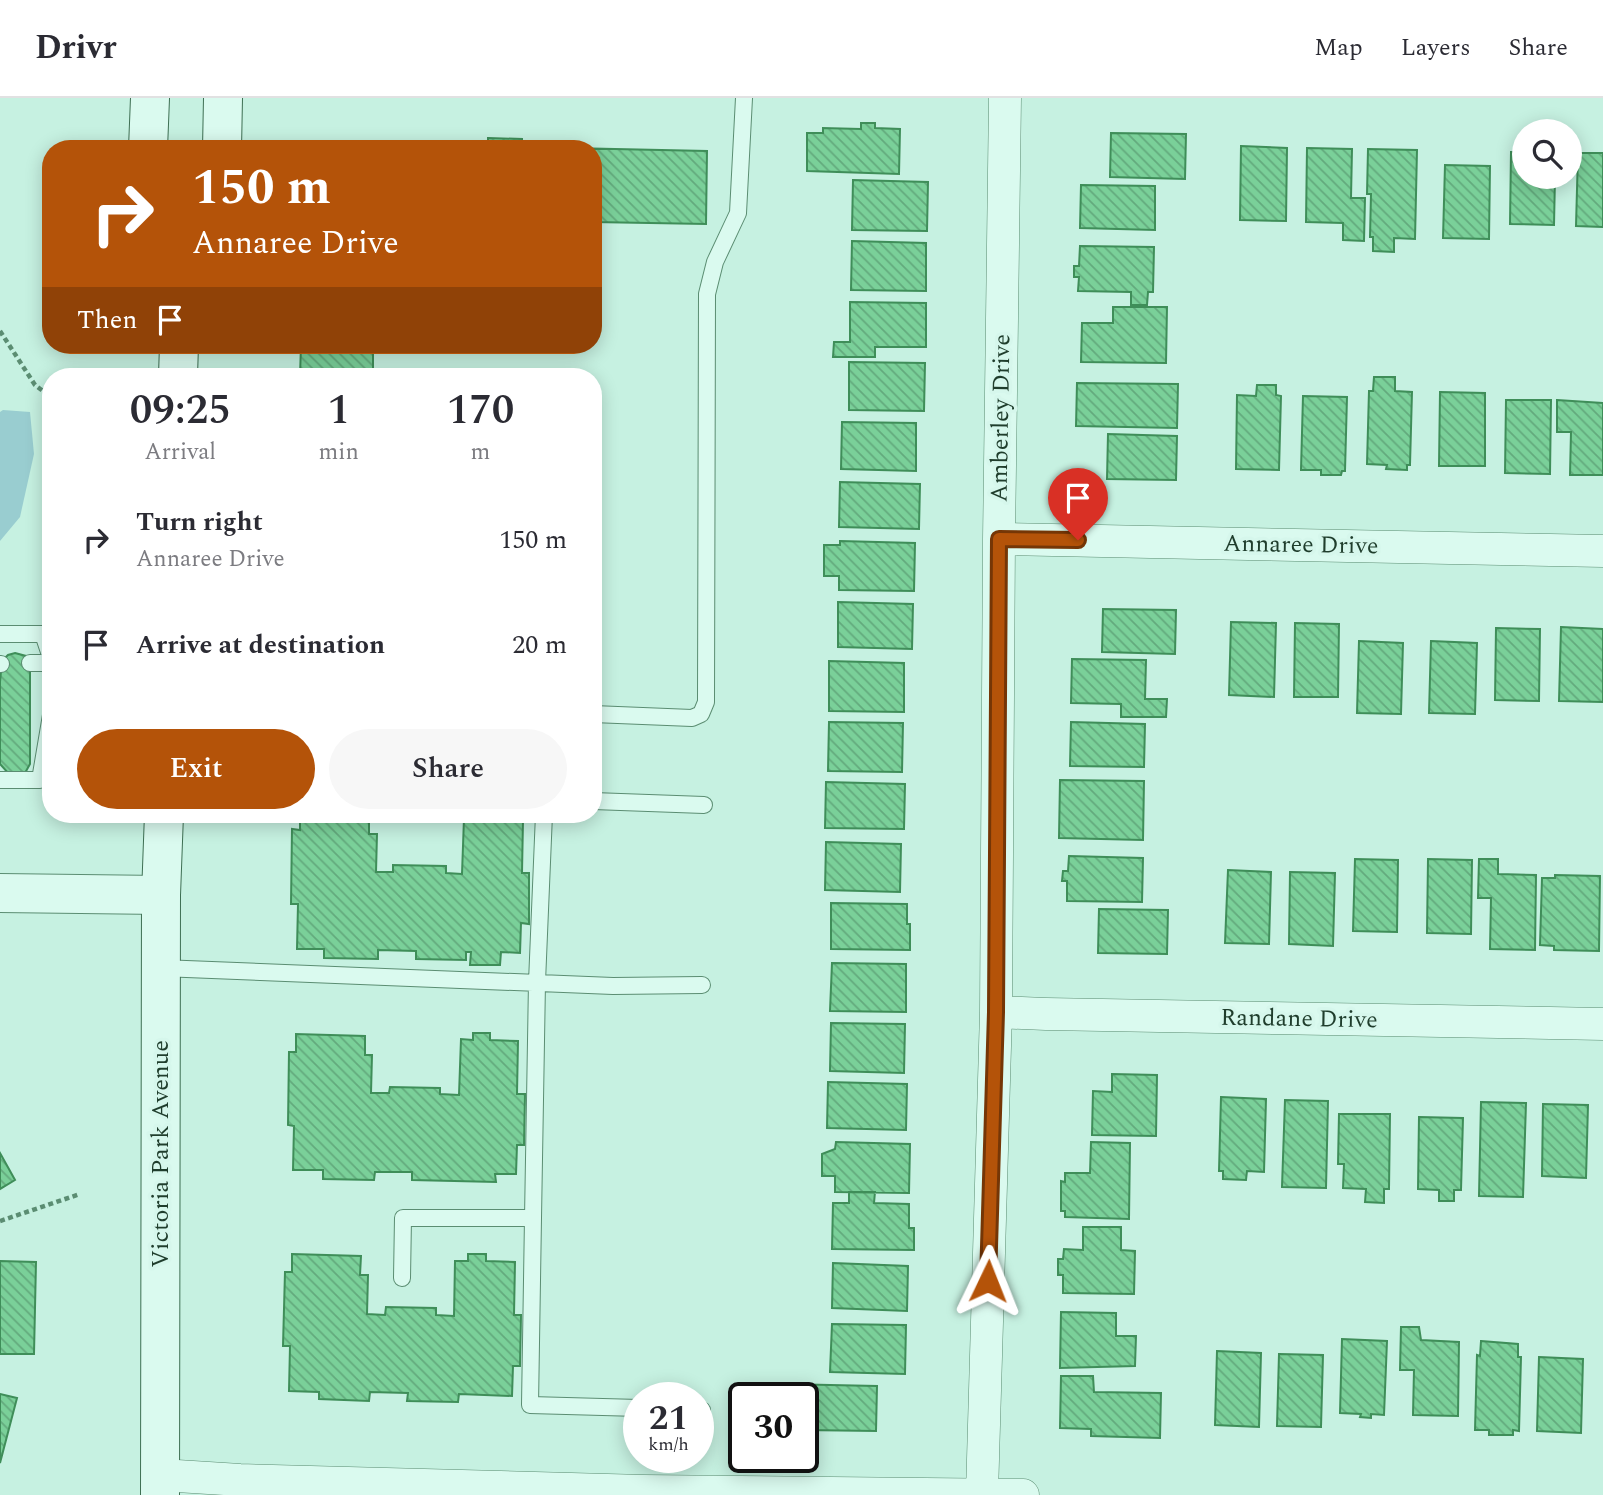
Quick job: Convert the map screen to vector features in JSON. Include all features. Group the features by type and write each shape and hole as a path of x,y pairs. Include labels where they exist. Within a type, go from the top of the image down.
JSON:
{"main road":[{"path":"148,140 150,98"},
{"path":"222,140 223,98"},
{"name":"Victoria Park Avenue","path":"161,1485 164,823"},
{"path":"0,892 162,895"}],"street":[{"name":"Amberley Drive","path":"982,1494 996,1012 1005,98"},
{"name":"Annaree Drive","path":"999,539 1603,551"},
{"name":"Randane Drive","path":"996,1012 1603,1024"},
{"path":"161,1485 240,1480 388,1489 1023,1495"}],"lane":[{"path":"602,714 692,718 701,714 706,702 707,294 715,262 738,213 744,98"},
{"path":"0,634 42,634"},
{"path":"30,663 42,661"},
{"path":"30,747 42,747"},
{"path":"0,780 40,780 42,771"},
{"path":"602,802 704,804"},
{"path":"544,823 537,982 530,1405 623,1408"},
{"path":"162,968 613,986 702,985"},
{"path":"402,1278 403,1219 533,1218"}],"path":[{"path":"0,331 35,384 42,390"},
{"path":"0,1221 80,1194"}],"shaded area":[{"path":"0,412 30,412 34,454 20,517 0,541"}],"building":[{"path":"861,123 875,123 875,128 900,129 899,174 807,171 807,133 823,133 823,128 861,129"},
{"path":"1111,133 1186,134 1185,179 1110,177"},
{"path":"488,138 522,139 522,140"},
{"path":"1241,146 1287,148 1286,221 1240,220"},
{"path":"1307,148 1352,149 1351,198 1365,198 1364,241 1343,240 1343,223 1306,222"},
{"path":"602,149 707,151 706,224 602,222"},
{"path":"1368,149 1417,150 1415,239 1394,238 1394,252 1373,251 1373,237 1370,237 1371,194 1367,194"},
{"path":"1511,152 1512,189 1555,189 1554,225 1510,224"},
{"path":"1582,153 1603,153 1603,227 1576,226 1577,189 1582,189"},
{"path":"1445,165 1490,166 1489,239 1443,238"},
{"path":"853,180 928,182 927,231 852,230"},
{"path":"1081,185 1155,186 1155,230 1080,228"},
{"path":"852,241 926,243 926,291 851,290"},
{"path":"1080,246 1154,247 1153,292 1148,292 1147,305 1131,305 1131,292 1078,291 1079,277 1074,277 1074,266 1079,266"},
{"path":"850,302 926,303 926,347 875,347 875,357 833,357 834,342 850,342"},
{"path":"1113,307 1167,307 1166,363 1081,362 1082,323 1113,323"},
{"path":"301,354 373,354 373,368 300,368"},
{"path":"849,362 925,363 924,411 849,410"},
{"path":"1374,377 1395,377 1395,391 1412,392 1410,465 1407,465 1407,470 1386,469 1387,465 1367,464 1369,391 1373,391"},
{"path":"1077,383 1178,384 1177,428 1076,426"},
{"path":"1257,385 1276,385 1276,395 1281,396 1279,470 1236,469 1237,395 1256,396"},
{"path":"1440,392 1485,393 1485,466 1439,466"},
{"path":"1303,396 1347,397 1345,471 1342,471 1341,475 1321,475 1321,470 1301,470"},
{"path":"1506,400 1551,400 1550,474 1505,473"},
{"path":"1557,400 1603,403 1603,475 1570,475 1571,432 1557,432"},
{"path":"842,422 916,423 916,471 841,469"},
{"path":"1108,434 1177,436 1176,480 1107,479"},
{"path":"840,482 920,484 919,529 839,527"},
{"path":"840,541 915,543 914,591 839,590 839,576 824,576 824,545 840,545"},
{"path":"838,602 913,604 912,649 838,647"},
{"path":"1103,609 1176,610 1175,654 1102,652"},
{"path":"1231,622 1276,623 1274,697 1229,695"},
{"path":"1295,623 1339,624 1338,697 1294,697"},
{"path":"1561,627 1603,629 1603,702 1559,701"},
{"path":"1496,628 1540,629 1539,701 1495,700"},
{"path":"1359,641 1403,643 1401,714 1357,713"},
{"path":"1431,641 1477,643 1475,714 1429,713"},
{"path":"15,653 26,656 30,661 30,764 25,773 9,774 0,764 0,682 2,661"},
{"path":"1072,659 1146,660 1145,699 1167,699 1166,717 1121,717 1121,704 1071,703"},
{"path":"829,661 904,663 904,712 829,711"},
{"path":"829,722 903,723 902,772 828,771"},
{"path":"1071,722 1145,724 1144,767 1070,766"},
{"path":"1060,780 1144,781 1143,840 1059,838"},
{"path":"826,782 905,784 904,829 825,828"},
{"path":"300,823 369,823 369,834 377,834 376,872 393,872 393,865 446,866 446,873 462,874 464,823 523,823 522,873 529,873 529,924 521,923 520,953 501,952 500,965 470,965 471,952 466,952 466,960 416,959 416,951 378,950 378,959 324,958 324,949 297,949 298,904 291,904 292,829 300,830"},
{"path":"826,842 901,844 900,892 825,890"},
{"path":"1069,856 1143,858 1142,902 1067,901 1067,881 1062,881 1063,871 1068,871"},
{"path":"1355,859 1398,860 1397,932 1353,931"},
{"path":"1428,859 1472,860 1471,934 1427,933"},
{"path":"1479,859 1498,859 1498,874 1536,875 1535,950 1490,949 1491,898 1478,898"},
{"path":"1228,870 1271,872 1269,944 1225,943"},
{"path":"1290,872 1335,873 1333,946 1289,944"},
{"path":"1555,875 1600,876 1599,951 1554,950 1554,946 1540,945 1542,878 1555,878"},
{"path":"831,903 907,904 910,950 831,949"},
{"path":"1099,909 1168,910 1167,954 1098,953"},
{"path":"832,963 906,964 906,1012 830,1011"},
{"path":"831,1023 905,1024 904,1073 830,1071"},
{"path":"473,1033 490,1033 490,1040 518,1041 517,1094 525,1094 524,1145 517,1145 516,1174 495,1174 496,1182 412,1180 412,1172 375,1172 374,1180 323,1179 323,1170 293,1170 294,1126 288,1125 289,1052 296,1052 296,1034 365,1036 365,1055 372,1055 371,1093 389,1093 390,1087 440,1088 440,1094 459,1095 461,1039 473,1040"},
{"path":"1112,1074 1157,1075 1156,1136 1092,1135 1093,1091 1112,1092"},
{"path":"828,1082 907,1084 906,1130 827,1128"},
{"path":"1221,1097 1266,1099 1264,1172 1247,1171 1246,1180 1223,1179 1223,1171 1219,1171"},
{"path":"1285,1100 1328,1101 1326,1188 1282,1187"},
{"path":"1481,1102 1526,1103 1523,1197 1479,1196"},
{"path":"1543,1104 1588,1105 1586,1178 1542,1176"},
{"path":"1339,1114 1390,1114 1389,1189 1384,1189 1384,1203 1365,1202 1366,1189 1343,1188 1344,1164 1338,1164"},
{"path":"1419,1117 1463,1118 1461,1190 1454,1190 1454,1201 1439,1201 1439,1190 1418,1189"},
{"path":"836,1142 910,1144 909,1193 835,1192 835,1176 822,1176 822,1154 835,1149"},
{"path":"1091,1142 1130,1143 1129,1219 1065,1217 1065,1211 1061,1211 1061,1181 1065,1182 1065,1173 1090,1173"},
{"path":"0,1153 15,1180 0,1189"},
{"path":"849,1192 875,1192 874,1203 909,1204 909,1228 914,1228 914,1250 832,1249 833,1203 849,1203"},
{"path":"1083,1227 1121,1227 1121,1250 1135,1251 1134,1294 1063,1293 1063,1275 1058,1275 1058,1259 1063,1259 1064,1249 1083,1250"},
{"path":"292,1254 361,1256 360,1275 368,1275 367,1314 385,1315 386,1307 436,1308 436,1315 454,1316 455,1261 468,1261 468,1254 486,1254 486,1261 515,1262 514,1315 521,1315 520,1366 513,1366 512,1396 459,1394 458,1402 407,1401 408,1393 370,1392 369,1401 319,1399 319,1392 289,1391 290,1346 283,1346 285,1272 292,1272"},
{"path":"0,1261 36,1262 34,1354 0,1354"},
{"path":"833,1263 908,1266 907,1311 832,1308"},
{"path":"1061,1312 1116,1313 1116,1336 1136,1336 1135,1366 1060,1368"},
{"path":"832,1324 906,1325 905,1374 830,1372"},
{"path":"1401,1327 1419,1327 1421,1340 1459,1342 1458,1416 1413,1415 1414,1370 1400,1370"},
{"path":"1342,1339 1387,1341 1384,1415 1371,1414 1371,1418 1360,1417 1361,1414 1340,1413"},
{"path":"1481,1341 1518,1344 1518,1357 1521,1357 1519,1431 1513,1430 1513,1435 1489,1435 1489,1430 1475,1430 1477,1355 1480,1356"},
{"path":"1217,1351 1261,1353 1259,1427 1215,1425"},
{"path":"1279,1354 1323,1355 1321,1427 1277,1426"},
{"path":"1539,1357 1583,1359 1581,1433 1537,1431"},
{"path":"1061,1376 1093,1376 1094,1392 1161,1393 1160,1438 1091,1436 1091,1429 1060,1428"},
{"path":"819,1385 877,1386 876,1431 819,1430"},
{"path":"0,1394 17,1398 0,1463"}],"route":[{"path":"988,1281 996,1012 999,539 1078,540"}]}
